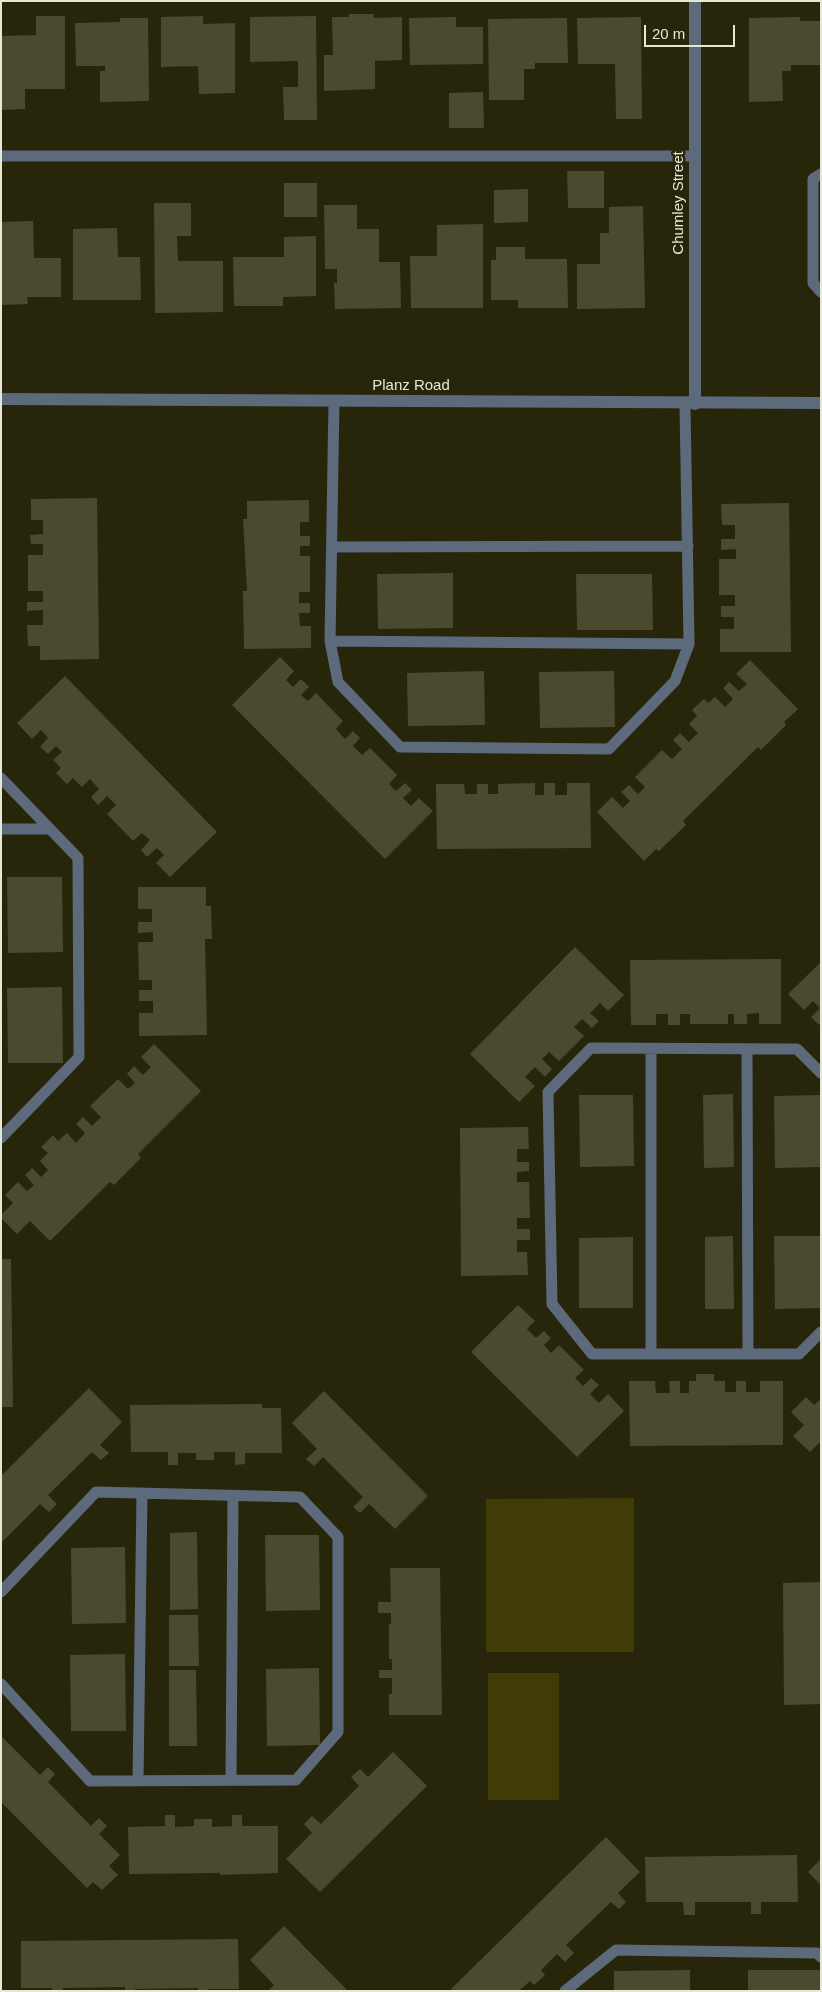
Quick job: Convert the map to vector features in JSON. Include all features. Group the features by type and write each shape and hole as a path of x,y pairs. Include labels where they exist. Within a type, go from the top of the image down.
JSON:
{"street":[{"name":"Chumley Street","path":"690,404 695,156 695,1"},
{"name":"Planz Road","path":"1,399 690,404 821,403"}],"lane":[{"path":"1,156 695,156"},
{"path":"821,174 813,179 813,283 821,292"},
{"path":"334,401 330,641 338,682 400,746 519,748 609,748 675,681 689,644 690,404"},
{"path":"332,547 688,546"},
{"path":"330,641 689,644"},
{"path":"1,778 78,858 79,1057 1,1138"},
{"path":"1,829 50,829"},
{"path":"821,1073 797,1049 591,1048 548,1092 552,1304 592,1354 799,1354 821,1332"},
{"path":"651,1049 651,1354"},
{"path":"747,1049 748,1354"},
{"path":"1,1592 96,1492 300,1497 338,1538 338,1732 296,1780 90,1781 1,1684"},
{"path":"138,1781 142,1493"},
{"path":"231,1780 233,1496"},
{"path":"565,1991 616,1950 817,1953 821,1957"}],"shaded area":[{"path":"634,1498 634,1652 486,1652 486,1499"},
{"path":"488,1673 559,1673 559,1800 488,1800"}],"building":[{"path":"349,14 374,14 374,18 402,17 402,60 375,61 375,89 324,91 324,55 333,55 332,17 349,17"},
{"path":"36,16 65,16 65,89 25,89 25,109 1,110 1,36 36,35"},
{"path":"203,16 203,24 235,23 235,93 199,94 198,66 161,67 161,17"},
{"path":"316,16 317,120 284,120 283,87 298,87 298,61 250,62 250,17"},
{"path":"456,17 456,27 483,27 483,64 410,65 409,18"},
{"path":"641,17 642,119 616,119 615,64 578,64 577,18"},
{"path":"800,17 800,21 820,21 821,65 791,65 791,71 782,71 783,101 749,102 749,18"},
{"path":"120,18 148,18 149,101 100,102 100,71 105,71 105,66 76,66 75,23 120,22"},
{"path":"567,18 568,63 535,63 535,69 524,69 524,100 489,100 488,19"},
{"path":"483,92 484,128 449,128 449,93"},
{"path":"567,171 604,171 604,208 568,208"},
{"path":"284,183 317,183 317,217 284,217"},
{"path":"528,189 528,222 494,223 494,190"},
{"path":"154,203 191,203 191,236 177,236 178,261 223,261 223,312 155,313"},
{"path":"324,205 357,205 357,229 379,229 379,262 400,262 401,308 335,309 334,283 337,283 337,269 325,269"},
{"path":"643,206 645,308 577,309 577,264 600,264 600,233 609,233 609,207"},
{"path":"33,221 34,258 61,258 61,297 27,297 28,304 1,305 1,222"},
{"path":"483,224 483,308 411,308 410,256 437,256 437,225"},
{"path":"117,228 118,257 140,257 141,300 73,300 73,229"},
{"path":"316,236 316,296 283,297 283,306 234,306 233,257 284,257 284,237"},
{"path":"496,247 525,247 525,259 567,259 568,308 518,308 518,300 491,300 491,260 496,260"},
{"path":"97,498 99,659 40,660 40,646 28,646 27,625 43,625 43,610 27,611 27,602 43,602 43,591 28,591 28,555 43,555 43,544 31,544 30,535 43,534 43,520 31,520 31,499"},
{"path":"309,500 309,522 300,522 300,536 310,536 310,546 300,546 300,556 310,556 310,592 299,592 299,603 310,603 310,613 299,613 300,626 311,626 311,648 244,649 243,591 247,591 243,519 247,519 247,501"},
{"path":"789,503 791,652 720,652 720,629 734,629 734,617 721,617 721,606 735,606 735,595 719,595 719,559 736,559 736,549 721,550 721,539 735,539 735,525 722,525 721,504"},
{"path":"453,573 453,628 378,629 377,574"},
{"path":"576,574 652,574 653,630 577,630"},
{"path":"280,657 294,671 286,680 293,687 301,679 309,687 301,695 308,701 316,693 343,721 336,729 345,739 353,731 360,738 353,746 362,755 370,748 397,775 389,784 396,791 405,783 412,790 403,798 411,806 419,798 433,811 385,859 232,705"},
{"path":"750,660 798,709 784,722 786,725 761,750 758,747 683,821 686,825 659,851 656,849 644,861 597,812 612,797 623,808 630,801 621,792 629,785 638,794 645,787 635,777 662,750 672,759 682,749 673,740 680,733 689,742 698,733 689,724 697,716 692,710 704,699 708,703 715,697 725,707 733,699 723,688 729,682 739,691 747,684 736,674"},
{"path":"484,671 485,725 408,726 407,673"},
{"path":"614,671 615,727 540,728 539,672"},
{"path":"65,676 217,832 170,877 156,863 164,855 157,848 147,857 141,850 150,840 142,833 133,841 107,814 116,805 107,796 98,805 91,797 99,789 90,779 82,787 73,778 67,784 56,773 61,768 53,760 62,752 56,746 48,754 40,747 48,738 41,730 32,739 17,723"},
{"path":"535,783 535,795 544,795 544,783 555,783 555,795 567,795 567,783 590,783 591,848 437,849 436,784 464,784 465,794 477,794 477,784 488,784 488,794 498,794 498,784"},
{"path":"7,877 62,877 63,952 8,953"},
{"path":"138,887 206,887 206,906 211,906 212,939 205,939 207,1035 139,1036 139,1013 153,1013 153,1001 139,1001 139,990 152,990 152,980 139,980 138,942 153,942 153,932 138,933 138,922 152,922 152,909 138,909"},
{"path":"575,947 624,995 608,1011 600,1003 590,1013 599,1021 592,1028 582,1019 574,1027 584,1036 559,1061 549,1052 542,1059 552,1069 545,1077 535,1067 525,1077 535,1086 519,1102 470,1054"},
{"path":"781,959 781,1024 759,1024 759,1013 747,1014 747,1024 734,1024 734,1014 728,1014 728,1024 690,1024 690,1014 680,1014 680,1025 668,1025 668,1014 656,1014 656,1025 631,1025 630,960"},
{"path":"821,962 821,1023 819,1025 811,1017 820,1008 813,1001 804,1010 788,994"},
{"path":"62,987 63,1063 8,1063 7,988"},
{"path":"154,1044 201,1091 138,1154 141,1158 114,1185 110,1182 50,1241 30,1221 17,1234 1,1218 1,1215 13,1203 5,1195 18,1182 27,1191 34,1185 25,1175 32,1168 41,1177 48,1170 40,1161 48,1153 41,1147 53,1135 58,1141 67,1133 76,1143 85,1133 76,1124 83,1117 92,1126 101,1117 90,1106 118,1079 128,1089 135,1083 127,1074 134,1066 143,1075 151,1067 141,1057"},
{"path":"733,1094 734,1167 704,1168 703,1095"},
{"path":"579,1095 633,1095 634,1166 580,1167"},
{"path":"821,1095 821,1167 775,1168 774,1096"},
{"path":"528,1127 529,1149 517,1149 517,1162 529,1162 529,1171 517,1172 517,1182 529,1182 530,1218 517,1218 517,1229 530,1229 530,1240 517,1240 517,1252 527,1252 528,1275 461,1276 460,1128"},
{"path":"733,1236 734,1309 705,1309 705,1237"},
{"path":"774,1236 821,1236 821,1308 775,1309"},
{"path":"633,1237 633,1308 579,1308 579,1238"},
{"path":"1,1259 11,1259 13,1407 1,1407"},
{"path":"518,1305 535,1321 527,1329 536,1338 544,1331 551,1338 544,1345 551,1353 559,1345 584,1370 575,1378 583,1386 591,1378 599,1385 590,1394 599,1403 608,1394 624,1411 577,1457 471,1352"},
{"path":"696,1374 714,1374 714,1381 725,1381 725,1392 736,1392 736,1381 746,1381 746,1392 760,1392 760,1381 783,1381 783,1445 630,1446 629,1381 655,1381 656,1393 670,1393 669,1381 680,1381 680,1393 689,1393 689,1381 696,1381"},
{"path":"89,1388 122,1422 100,1445 109,1453 101,1460 92,1452 48,1495 57,1504 49,1512 40,1504 1,1543 1,1476"},
{"path":"324,1391 428,1496 395,1529 369,1504 360,1513 353,1507 363,1497 323,1457 314,1466 306,1459 317,1449 292,1423"},
{"path":"806,1397 814,1405 821,1399 821,1444 819,1443 810,1452 793,1436 804,1425 791,1412"},
{"path":"262,1404 262,1408 281,1408 282,1453 245,1453 245,1464 235,1465 235,1452 214,1452 214,1460 196,1460 196,1453 178,1453 178,1465 168,1465 168,1452 131,1452 130,1405"},
{"path":"197,1532 198,1609 170,1610 170,1533"},
{"path":"265,1535 319,1535 320,1610 266,1611"},
{"path":"125,1547 126,1623 72,1624 71,1548"},
{"path":"390,1568 440,1568 442,1715 389,1715 389,1694 392,1694 392,1678 379,1678 379,1670 392,1670 392,1659 389,1659 389,1624 391,1624 391,1613 378,1613 378,1602 391,1602"},
{"path":"821,1582 821,1704 784,1705 783,1583"},
{"path":"169,1615 198,1615 199,1666 169,1666"},
{"path":"125,1654 126,1731 71,1731 70,1655"},
{"path":"319,1668 320,1745 267,1746 266,1669"},
{"path":"169,1670 196,1670 197,1746 169,1746"},
{"path":"1,1736 40,1775 48,1767 55,1774 48,1782 91,1826 99,1818 107,1826 99,1834 120,1855 109,1866 118,1875 102,1890 93,1882 87,1888 1,1802"},
{"path":"393,1752 427,1786 320,1892 286,1859 312,1833 304,1824 312,1816 321,1824 359,1786 351,1777 360,1769 368,1777"},
{"path":"165,1815 175,1815 175,1827 194,1826 194,1819 212,1819 212,1827 232,1826 232,1815 242,1815 242,1826 278,1826 278,1873 220,1875 220,1873 129,1874 128,1827 165,1826"},
{"path":"606,1837 640,1872 618,1893 626,1902 619,1909 611,1902 566,1945 574,1953 565,1962 557,1954 541,1970 545,1975 534,1985 530,1981 519,1991 453,1991 451,1989"},
{"path":"797,1855 798,1902 761,1902 761,1914 751,1914 751,1902 695,1902 695,1915 684,1915 683,1902 646,1902 645,1857"},
{"path":"821,1859 821,1885 808,1872"},
{"path":"284,1926 348,1991 268,1991 274,1985 250,1960"},
{"path":"238,1939 239,1989 208,1989 208,1991 198,1991 198,1988 135,1989 135,1991 125,1991 125,1987 63,1988 63,1991 52,1991 52,1988 21,1988 21,1941"},
{"path":"690,1970 690,1991 614,1991 614,1971"},
{"path":"748,1970 821,1970 821,1991 748,1991"}]}
